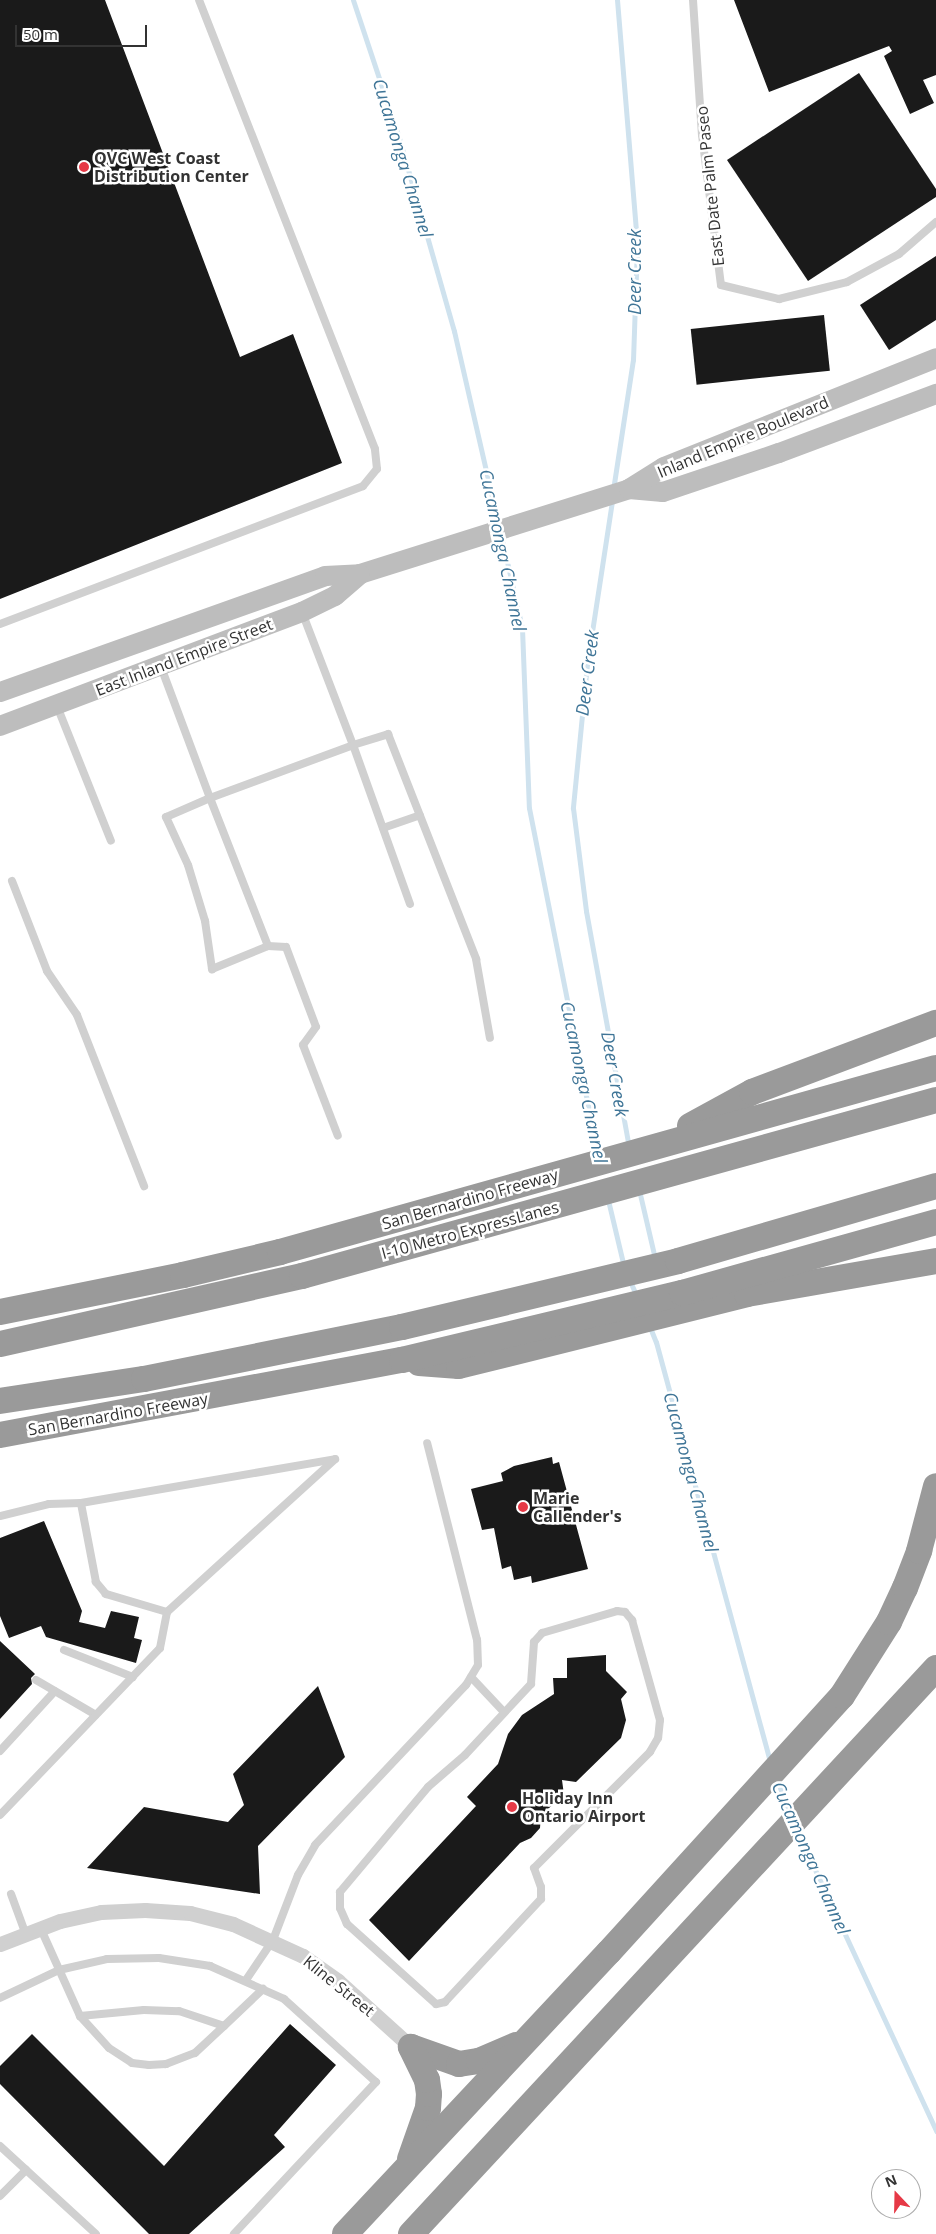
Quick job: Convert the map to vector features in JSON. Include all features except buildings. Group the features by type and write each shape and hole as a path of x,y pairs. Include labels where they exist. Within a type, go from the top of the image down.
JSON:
{"highway":[{"path":"652,1147 752,1092 936,1023"},
{"name":"San Bernardino Freeway","path":"0,1312 183,1275 280,1252 936,1068"},
{"name":"I-10 Metro ExpressLanes","path":"0,1344 302,1276 658,1179 936,1100"},
{"path":"0,1401 144,1379 383,1331 678,1261 936,1186"},
{"name":"San Bernardino Freeway","path":"0,1435 613,1319 686,1301 936,1222"},
{"path":"686,1301 747,1294 936,1261"},
{"path":"345,2234 802,1744 842,1696 889,1622 919,1551 936,1486"},
{"path":"411,2234 936,1668"},
{"path":"411,2047 459,2064 479,2061 526,2040"},
{"path":"407,2168 428,2108 429,2094 427,2080 411,2047"}],"main road":[{"name":"Inland Empire Boulevard","path":"629,490 664,467 936,358"},
{"name":"Inland Empire Boulevard","path":"629,490 663,492 779,453 936,394"},
{"name":"East Inland Empire Street","path":"0,692 325,576 360,574 455,542 530,522 629,490"},
{"name":"East Inland Empire Street","path":"0,726 302,612 335,596 360,574"}],"street":[{"name":"Kline Street","path":"0,1944 33,1930 101,1912 145,1910 190,1913 234,1924 273,1940 338,1981 411,2047"}],"lane":[{"path":"0,624 363,486 377,469 374,449 199,0"},
{"name":"East Date Palm Paseo","path":"693,0 702,135 721,285 779,299 847,282 899,254 936,222"},
{"path":"302,612 353,745 410,904"},
{"path":"160,666 268,946"},
{"path":"56,705 111,841"},
{"path":"338,1136 303,1044 316,1027 286,947 268,946 212,969 205,921 188,865 166,817 210,798 388,734 476,959 490,1038"},
{"path":"383,828 420,816"},
{"path":"12,881 47,971 77,1015 144,1186"},
{"path":"246,1980 273,1940 298,1875 315,1844 470,1678 478,1665 477,1640 427,1442"},
{"path":"0,1516 49,1504 81,1503 334,1459 167,1612 160,1648 0,1815"},
{"path":"81,1503 96,1582 106,1594 167,1612"},
{"path":"617,1611 625,1612 632,1620 660,1720 658,1738 650,1752 534,1868 541,1887 541,1899 446,2002 436,2004 347,1924 340,1908 340,1892 428,1787 465,1756 504,1712 531,1684 534,1642 542,1633 617,1611"},
{"path":"64,1650 133,1677"},
{"path":"470,1678 504,1712"},
{"path":"36,1680 96,1715"},
{"path":"0,1751 55,1691"},
{"path":"11,1894 59,1970 80,2016 109,2048 132,2063 166,2064 195,2053 263,1989"},
{"path":"0,1998 59,1970 107,1959 159,1958 210,1966 246,1980 306,2016 376,2082 234,2234"},
{"path":"80,2016 144,2010 179,2011 224,2026"},
{"path":"0,2146 96,2234"},
{"path":"0,2196 26,2170"}],"waterway":[{"name":"Cucamonga Channel","path":"353,0 399,138 454,331 499,527"},
{"name":"Deer Creek","path":"613,490 633,360 637,243 617,0"},
{"name":"Deer Creek","path":"612,501 587,664 573,808 586,911 629,1147"},
{"name":"Cucamonga Channel","path":"501,535 522,628 529,808 598,1155"},
{"name":"Deer Creek","path":"639,1190 655,1259"},
{"name":"Cucamonga Channel","path":"608,1200 624,1267"},
{"name":"Cucamonga Channel","path":"629,1279 637,1297"},
{"name":"Cucamonga Channel","path":"649,1325 656,1342 770,1763"},
{"name":"Cucamonga Channel","path":"777,1780 790,1814"},
{"name":"Cucamonga Channel","path":"797,1831 936,2131"}],"place":[{"name":"QVC West Coast Distribution Center","path":"84,167"},
{"name":"Marie Callender's","path":"523,1507"},
{"name":"Holiday Inn Ontario Airport","path":"512,1807"}]}
